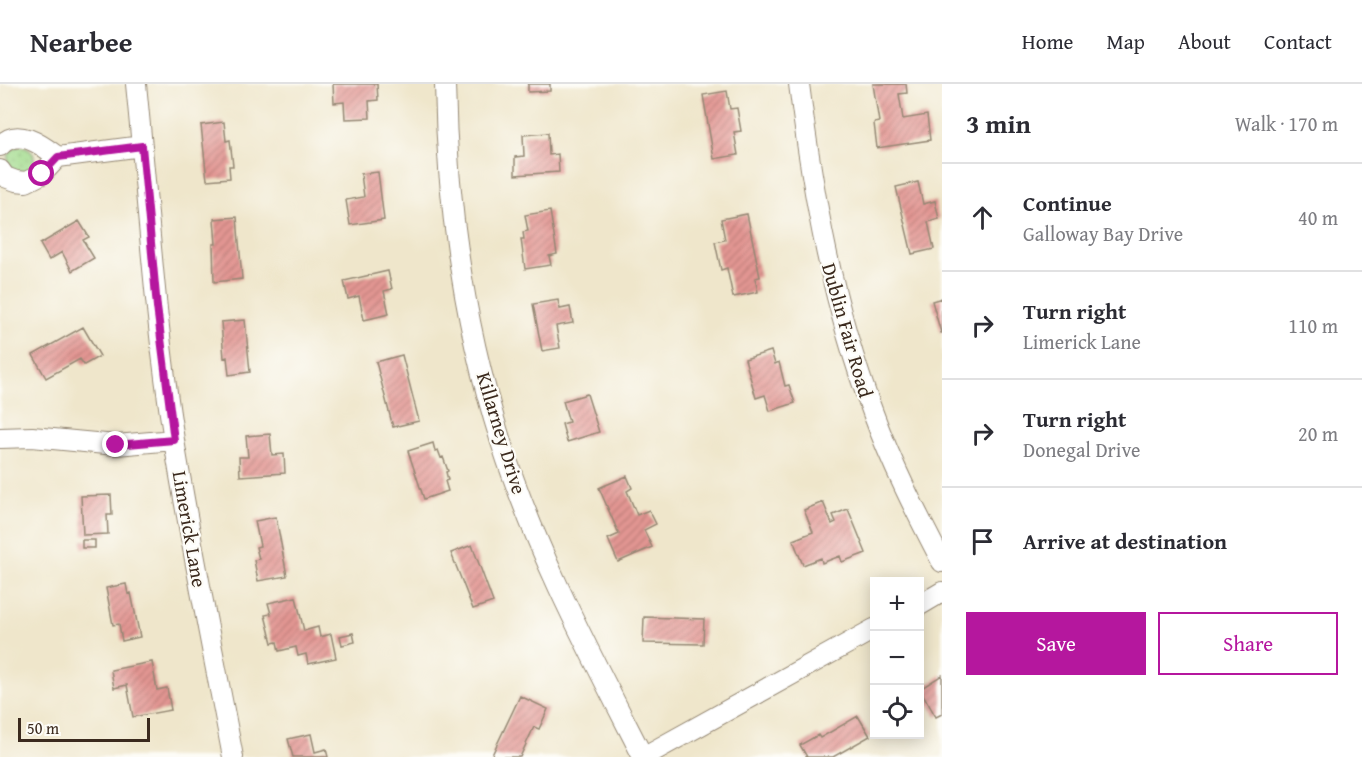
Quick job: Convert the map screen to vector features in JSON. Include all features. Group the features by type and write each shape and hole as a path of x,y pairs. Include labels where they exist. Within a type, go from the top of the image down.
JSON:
{"street":[{"name":"Limerick Lane","path":"136,84 157,307 174,440 233,757"},
{"name":"Killarney Drive","path":"445,84 447,167 455,241 471,326 496,424 516,485 547,559 590,651 644,757"},
{"name":"Dublin Fair Road","path":"799,84 819,216 853,354 889,454 942,562"},
{"path":"0,146 9,139 24,137 35,141 58,157"},
{"path":"0,170 5,177 26,182 42,174 58,157 142,146"},
{"path":"0,438 32,437 116,445 174,440"},
{"path":"924,603 942,592"},
{"path":"644,757 870,631"}],"green space":[{"path":"21,146 31,149 34,159 31,169 21,172 11,169 8,159 11,149"}],"building":[{"path":"333,84 377,84 378,100 369,101 370,118 345,119 344,102 334,103"},
{"path":"528,84 550,84 550,91 528,92"},
{"path":"873,84 906,84 907,93 899,94 903,119 927,115 930,140 877,148 874,123 879,122"},
{"path":"727,91 730,109 737,108 741,131 734,132 738,155 714,159 703,95"},
{"path":"224,122 226,141 230,140 233,166 229,166 230,178 207,180 201,125"},
{"path":"548,133 549,155 558,154 559,172 515,175 515,157 524,156 523,135"},
{"path":"378,172 384,220 350,225 346,200 364,197 361,174"},
{"path":"918,182 923,204 935,201 939,219 928,222 934,249 912,254 896,187"},
{"path":"550,211 557,254 549,256 551,265 525,269 521,239 524,239 523,232 528,231 525,215"},
{"path":"747,214 760,277 755,278 758,292 733,297 727,268 721,270 715,242 725,240 721,219"},
{"path":"237,217 242,279 214,282 213,244 216,244 214,219"},
{"path":"79,221 89,237 83,240 94,258 72,271 62,252 49,260 40,244"},
{"path":"388,271 392,289 384,291 389,314 364,320 359,296 348,299 344,281"},
{"path":"942,298 942,333 941,333 932,301"},
{"path":"558,300 560,309 570,307 573,323 556,326 560,348 542,351 533,304"},
{"path":"245,320 250,372 229,375 227,357 224,358 221,322"},
{"path":"83,327 100,356 84,365 80,359 46,378 33,355"},
{"path":"771,351 775,364 779,362 785,386 789,385 795,403 770,411 765,395 756,398 745,359"},
{"path":"402,355 419,421 393,427 376,362"},
{"path":"587,394 599,432 567,442 562,424 569,422 563,401"},
{"path":"270,434 272,455 284,454 285,473 240,476 239,457 248,457 246,436"},
{"path":"433,443 435,451 438,450 441,458 443,457 448,471 446,472 448,480 445,481 448,491 424,499 408,451"},
{"path":"627,476 632,488 627,491 637,515 649,510 656,524 644,530 652,547 618,562 608,539 619,534 599,488"},
{"path":"111,495 112,515 107,515 108,534 83,535 81,496"},
{"path":"823,502 832,524 836,522 833,515 848,509 866,553 842,562 840,556 822,563 821,558 803,565 793,540 813,532 804,510"},
{"path":"276,517 287,576 258,581 254,560 259,559 256,547 260,546 255,521"},
{"path":"82,540 95,540 95,548 82,548"},
{"path":"472,545 493,602 473,609 451,553"},
{"path":"126,584 128,594 131,593 140,637 122,641 119,624 113,625 106,588"},
{"path":"296,597 304,631 318,627 320,637 331,634 336,658 308,664 306,654 298,656 296,647 279,651 277,642 272,643 265,615 271,614 268,603"},
{"path":"644,617 704,619 703,644 643,643"},
{"path":"353,633 355,642 342,645 340,636"},
{"path":"152,662 157,690 167,688 171,710 133,717 127,685 114,688 111,670"},
{"path":"942,675 942,714 936,717 924,696 924,686"},
{"path":"520,696 548,709 539,729 534,727 520,757 496,757 492,755"},
{"path":"858,716 870,736 833,757 807,757 800,745 818,735 820,738"},
{"path":"311,734 315,752 326,749 328,757 293,757 288,739"}],"route":[{"path":"42,174 58,157 142,146 157,307 174,440 116,445"}]}
